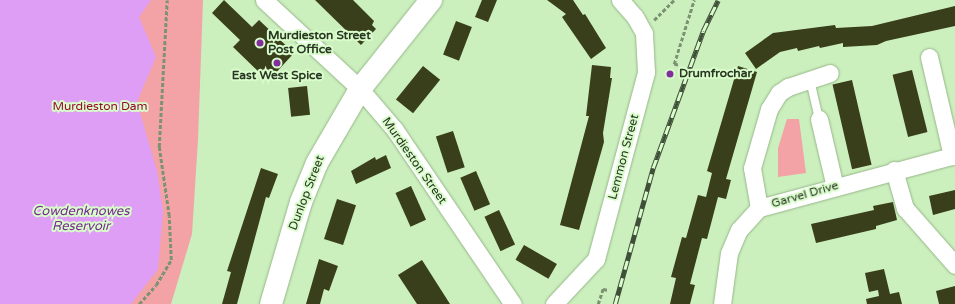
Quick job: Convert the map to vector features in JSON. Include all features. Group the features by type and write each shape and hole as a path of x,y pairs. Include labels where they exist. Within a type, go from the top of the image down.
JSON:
{"main road":[{"name":"Dunlop Street","path":"271,304 301,202 317,163 360,89 431,0"}],"street":[{"name":"Murdieston Street","path":"264,0 360,89 395,130 513,304"},
{"name":"Lemmon Street","path":"554,304 591,266 599,251 646,72 644,33 635,17 620,0"},
{"path":"929,57 953,156"},
{"path":"759,208 752,168 769,109 784,90 830,73"},
{"path":"819,118 835,187"},
{"name":"Garvel Drive","path":"722,304 729,253 739,230 759,208 894,170 953,156"},
{"path":"894,170 905,208 955,265"}],"lane":[{"path":"810,80 819,118"}],"path":[{"path":"139,304 156,285 172,260 169,216 159,147 167,0"},
{"path":"644,33 656,16 674,0"},
{"path":"678,65 674,64 694,0"},
{"path":"598,304 603,289 609,290"}],"green space":[{"name":"Cowdenknowes Reservoir","path":"0,0 203,0 198,140 192,234 171,304 0,304"},
{"path":"787,119 799,119 806,173 778,177 778,148"}],"water":[{"name":"Cowdenknowes Reservoir","path":"0,0 151,0 139,17 156,57 137,102 157,171 163,211 158,269 131,304 0,304"}],"building":[{"path":"224,0 252,27 259,20 294,53 272,77 264,77 233,47 240,40 212,13"},
{"path":"315,0 353,0 374,21 372,25 376,29 361,45"},
{"path":"482,0 497,0 488,22 475,17"},
{"path":"547,0 573,0 583,15 585,14 606,48 591,59 562,17 566,14"},
{"path":"955,6 955,26 886,41 877,45 843,47 843,43 820,48 819,46 798,51 797,48 780,52 756,69 745,53 773,33 835,25 836,28 872,26"},
{"path":"456,21 472,27 459,61 443,55"},
{"path":"592,65 611,67 610,78 612,78 603,133 604,142 579,230 560,225 589,116 586,116"},
{"path":"423,66 440,80 413,113 396,99"},
{"path":"738,66 757,72 726,179 731,180 726,199 718,197 707,239 702,238 690,284 695,285 690,304 670,304 676,278 671,277 682,237 686,238 698,195 706,197 712,173 707,171"},
{"path":"912,70 927,132 908,137 893,75"},
{"path":"852,80 872,165 852,169 833,84"},
{"path":"307,86 310,115 291,117 288,88"},
{"path":"453,131 465,167 448,173 436,137"},
{"path":"386,155 391,168 356,184 351,171 375,157 376,160"},
{"path":"261,168 278,174 269,198 266,197 237,304 222,304 231,272 227,271"},
{"path":"476,171 490,204 474,211 460,178"},
{"path":"411,186 426,220 411,227 395,193"},
{"path":"955,190 955,209 933,215 929,196"},
{"path":"337,199 356,205 343,245 324,239"},
{"path":"893,202 897,220 876,226 876,229 816,243 811,224 874,210 873,206"},
{"path":"499,210 515,244 501,251 484,217"},
{"path":"524,245 557,264 548,279 516,260"},
{"path":"319,259 338,266 329,291 324,289 320,304 306,304"},
{"path":"422,260 450,304 417,304 398,275"},
{"path":"884,269 890,294 899,292 902,304 867,304 866,299 879,296 878,290 869,292 865,273"},
{"path":"955,286 955,304 939,304 936,291"}],"railway":[{"path":"615,304 653,168 703,31 718,0"}],"place":[{"name":"Murdieston Street Post Office","path":"260,43"},
{"name":"East West Spice","path":"277,63"},
{"name":"Drumfrochar","path":"670,74"}],"park label":[{"name":"Murdieston Dam","path":"100,107"}]}
